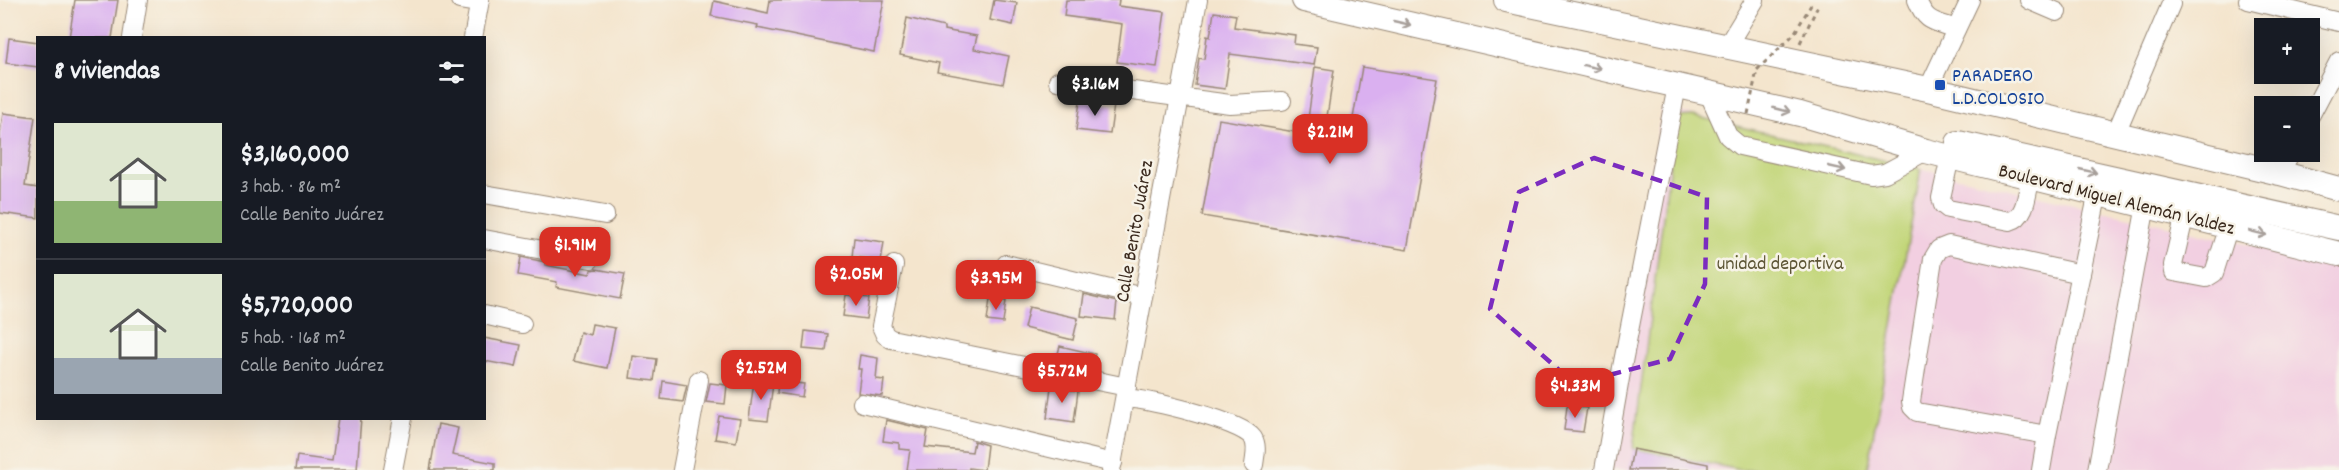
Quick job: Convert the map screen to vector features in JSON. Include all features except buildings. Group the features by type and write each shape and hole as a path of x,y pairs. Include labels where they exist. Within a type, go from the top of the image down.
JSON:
{"main road":[{"name":"Boulevard Miguel Alemán Valdez","path":"1304,0 1800,114 1926,151 1960,151 2031,176 2339,254"},
{"path":"1537,6 1928,89 2339,189"},
{"path":"1537,6 1579,27 2339,203"},
{"path":"1896,142 1924,139 1960,151 2339,228"}],"street":[{"path":"132,36 138,0"},
{"path":"460,0 480,2 473,36"},
{"name":"Calle Benito Juárez","path":"1112,466 1198,0"},
{"path":"1727,46 1755,0"},
{"path":"1917,0 1920,10 1927,18 1956,29"},
{"path":"1928,89 1970,0"},
{"path":"2029,0 2057,12"},
{"path":"2248,0 2339,22"},
{"path":"2115,135 2171,4"},
{"path":"2320,97 2339,61"},
{"path":"1058,81 1230,104 1282,101"},
{"path":"1604,470 1677,86"},
{"path":"1708,92 1728,136 1740,146 1871,175 1885,173 1926,151"},
{"path":"1960,151 1941,198 1943,205 1948,209 2015,220 2021,214 2031,176"},
{"path":"2280,173 2286,162"},
{"path":"2041,470 2098,192"},
{"path":"486,194 605,215"},
{"path":"2097,470 2146,205"},
{"path":"2185,214 2173,265 2174,272 2206,278 2214,273 2229,226"},
{"path":"486,239 591,259"},
{"path":"2047,435 1917,412 1912,407 1911,401 1933,259 1939,249 1949,245 2081,274"},
{"path":"1006,264 1143,297"},
{"path":"894,265 881,326 885,335 891,339 1126,393 1142,400 1223,421 1252,436 1256,445 1254,465"},
{"path":"486,315 522,324"},
{"path":"682,470 699,380"},
{"path":"862,403 1112,466"},
{"path":"393,470 403,420"}],"path":[{"path":"1748,114 1757,70 1794,34 1811,5 1817,8 1791,60"}],"highlighted area":[{"path":"1594,158 1707,197 1705,284 1670,359 1575,384 1490,309 1519,192"}],"shaded area":[{"path":"1662,108 2339,266 2339,470 1602,470"}],"green space":[{"name":"unidad deportiva","path":"1693,116 1921,169 1867,470 1741,470 1633,449 1676,117"}],"place":[{"name":"PARADERO L.D.COLOSIO","path":"1940,85"}]}
